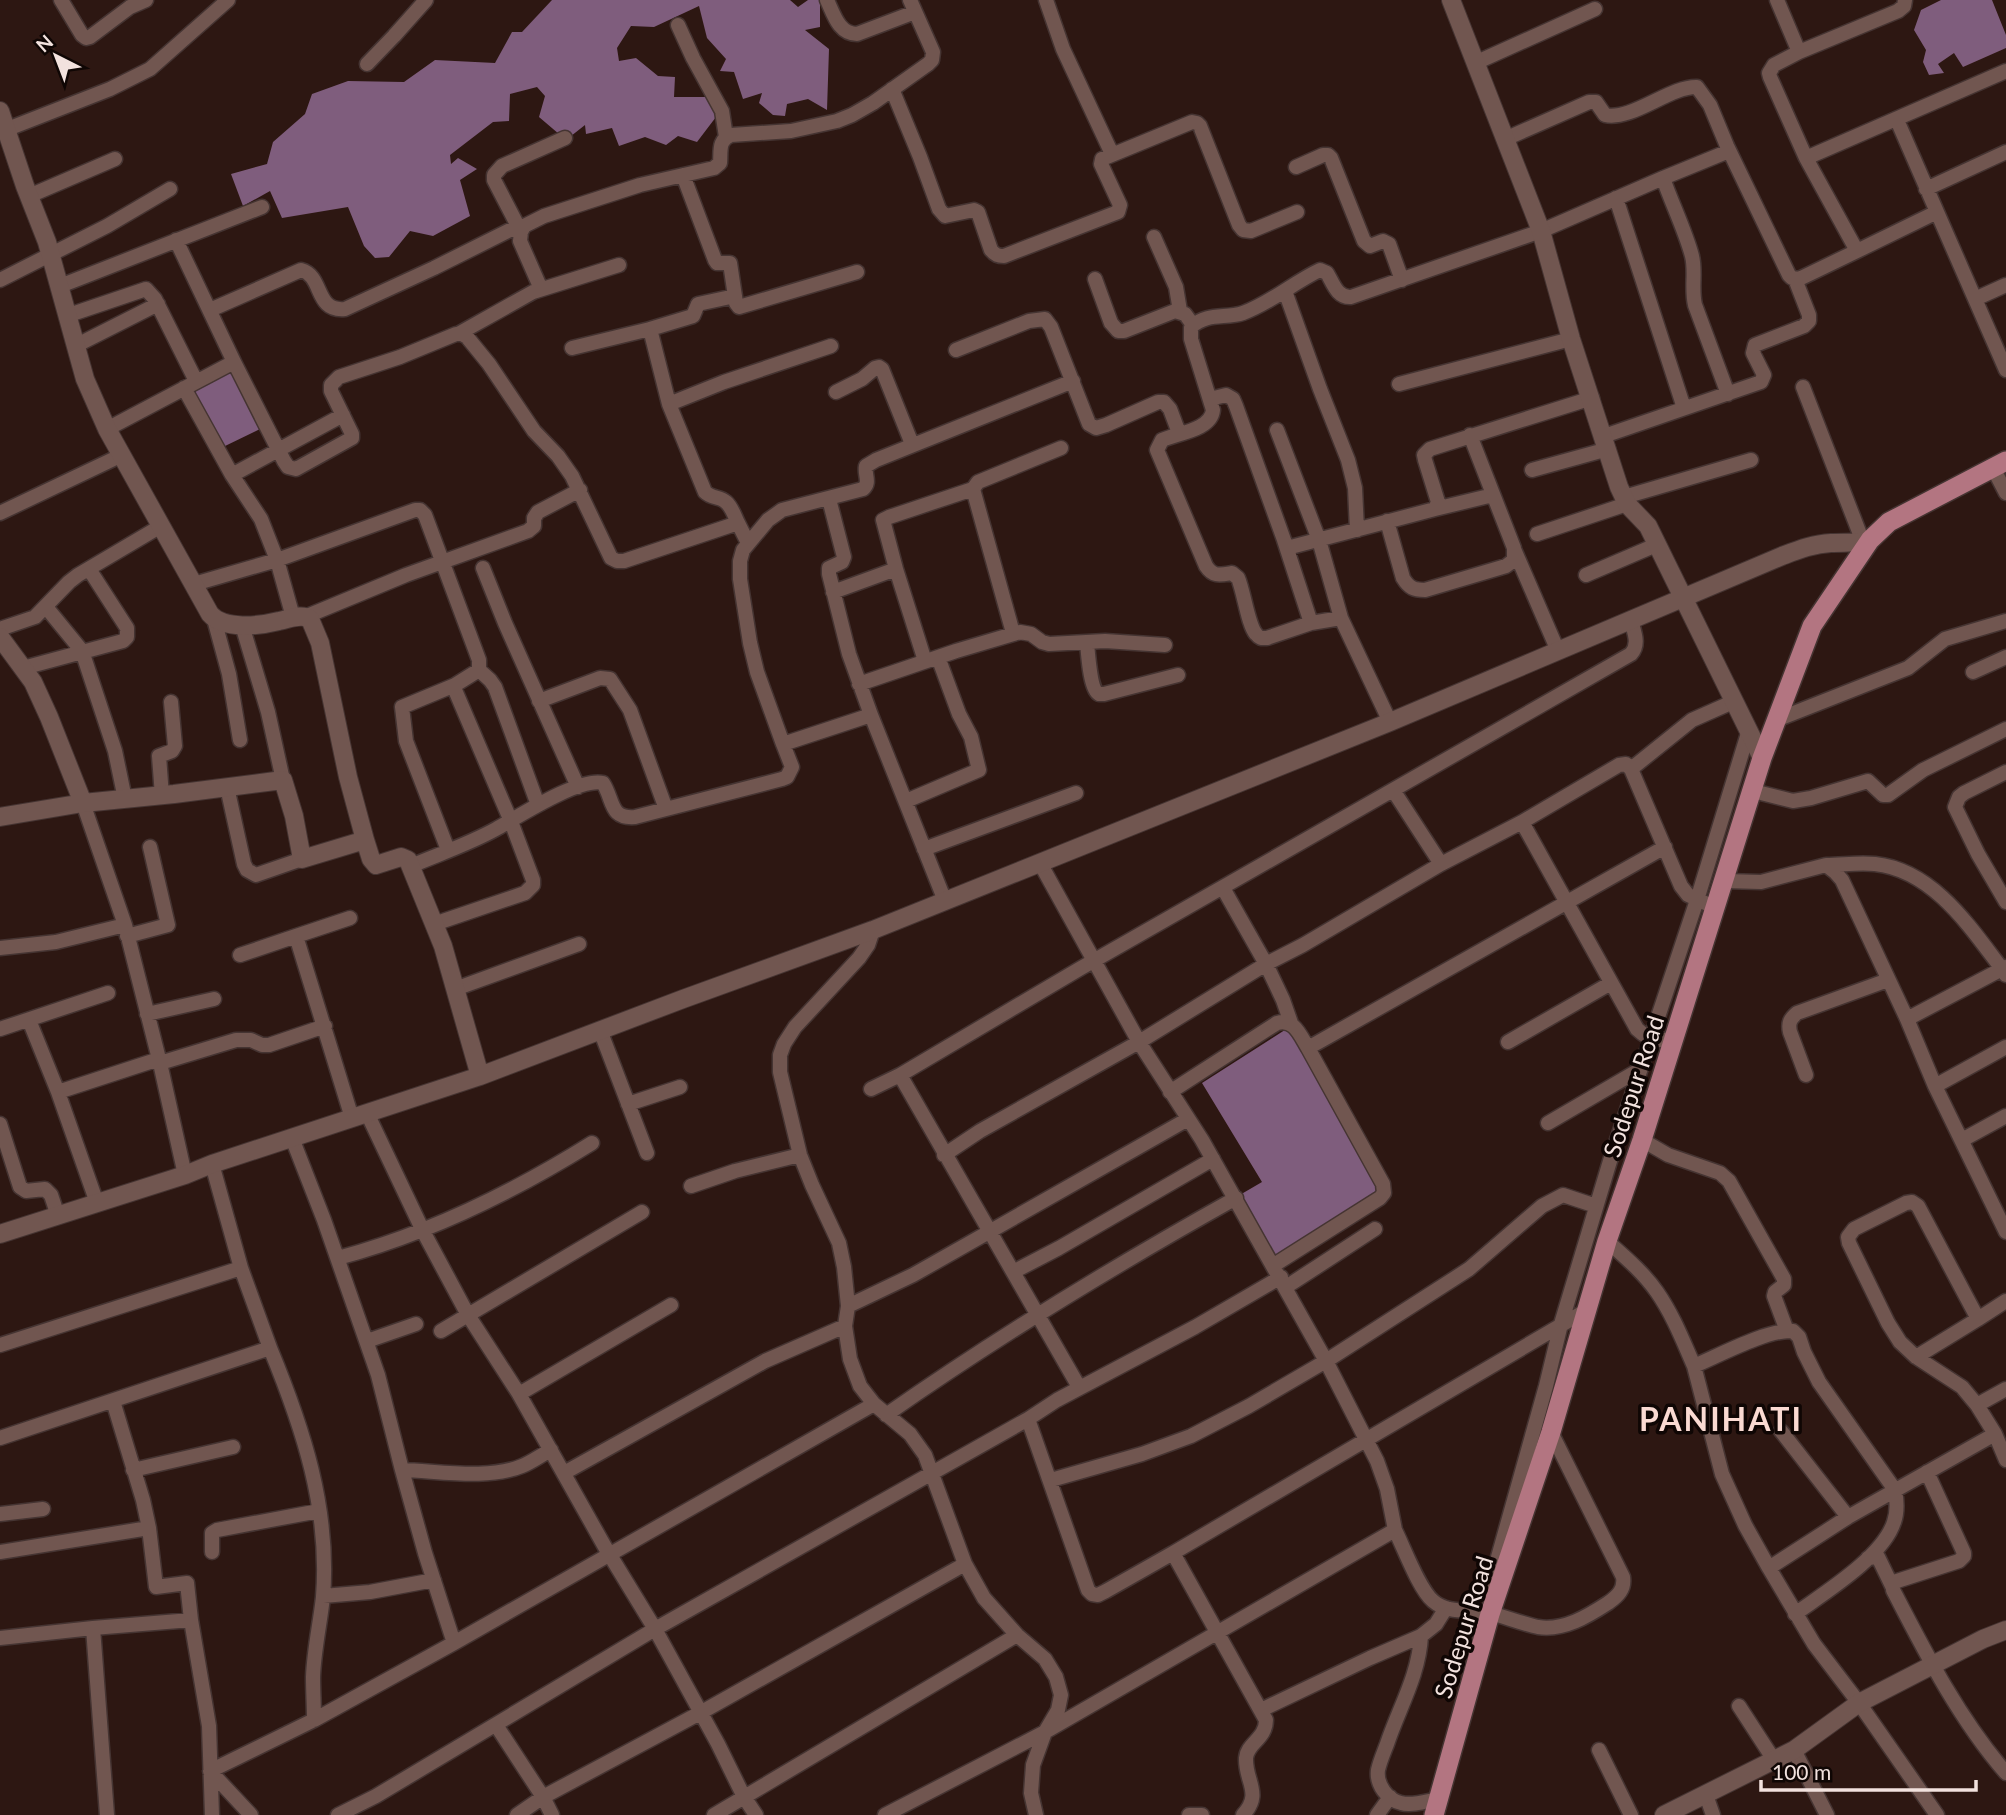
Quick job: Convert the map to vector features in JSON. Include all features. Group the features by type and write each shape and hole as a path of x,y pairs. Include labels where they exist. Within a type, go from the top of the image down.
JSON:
{"main road":[{"name":"Sodepur Road","path":"1436,1807 1486,1613 1550,1432 1607,1241 1642,1140 1762,758 1812,626 1866,541 1889,522 2000,464"}],"street":[{"path":"61,0 86,38 130,7 146,0"},
{"path":"5,130 110,89 150,69 228,0"},
{"path":"367,64 426,0"},
{"path":"210,310 301,270 307,271 312,277 328,306 335,310 345,309 544,216 640,185 718,166 721,143 726,137 738,133 791,131 837,121 862,111 932,60 933,52 912,6 857,34 852,34 846,33 840,27 827,0"},
{"path":"1046,0 1063,49 1112,153"},
{"path":"1451,0 1541,231 1572,339 1626,501 1643,520 1762,758"},
{"path":"1777,0 1800,52"},
{"path":"1857,251 1807,158 1769,73 1774,65 1800,52 1898,11 1904,6 1905,0"},
{"path":"1475,63 1595,9"},
{"path":"678,25 722,111 726,137"},
{"path":"1807,158 2006,71"},
{"path":"1505,139 1589,102 1596,103 1605,116 1612,116 1684,88 1697,87 1710,105 1729,151 1789,275 1795,279 1809,315 1809,321 1804,326 1755,345 1753,353 1764,376 1758,384 1684,408 1606,443 1532,470"},
{"path":"892,89 939,209 945,216 974,210 978,212 991,250 999,256 1118,212 1120,205 1101,161 1112,153 1187,123 1197,123 1243,230 1251,231 1297,212"},
{"path":"0,111 51,253 85,379 107,429 214,619 229,674 240,740"},
{"path":"1897,120 2005,367"},
{"path":"541,289 520,241 519,229 494,180 494,175 502,166 565,138"},
{"path":"1341,618 1311,623 1267,638 1258,636 1238,578 1232,573 1218,576 1210,572 1157,450 1162,440 1209,421 1212,416 1210,399 1191,339 1193,325 1217,316 1242,314 1320,270 1327,273 1340,295 1347,298 1541,231 1729,151"},
{"path":"1926,189 2006,152"},
{"path":"1296,167 1323,155 1331,158 1364,241 1370,246 1383,241 1389,244 1402,280"},
{"path":"29,196 115,159"},
{"path":"683,175 715,260 717,263 730,262 737,305 741,307 857,272"},
{"path":"1663,178 1692,255 1692,293 1695,305 1728,394"},
{"path":"0,280 107,226 170,189"},
{"path":"1616,198 1684,408"},
{"path":"60,286 262,207"},
{"path":"1795,279 1937,212"},
{"path":"1154,237 1177,287 1180,311"},
{"path":"176,240 279,451 288,467 296,469 352,438 331,391 331,385 339,377 400,358 458,334 541,289 619,265"},
{"path":"1095,279 1111,323 1118,331 1175,311 1185,314 1193,325"},
{"path":"1975,299 2006,285"},
{"path":"69,316 142,289 150,292 158,304 190,385 232,475 261,519 300,617"},
{"path":"1285,291 1349,460 1355,488 1357,530"},
{"path":"572,348 693,316 696,305 702,302 735,296"},
{"path":"76,345 158,304"},
{"path":"956,350 1029,321 1045,319 1049,322 1087,420 1093,426 1096,428 1106,425 1158,401 1164,402 1170,410 1179,433"},
{"path":"650,329 669,404 705,492 712,498 727,503 748,543"},
{"path":"458,334 467,337 489,364 534,431 565,464 611,558 624,561 738,523"},
{"path":"1399,384 1572,339"},
{"path":"669,404 724,382 831,346"},
{"path":"107,429 234,362"},
{"path":"836,391 862,379 875,368 882,369 912,444"},
{"path":"411,866 497,829 538,805 596,781 603,783 614,809 625,818 787,777 792,768 757,672 750,643 740,570 743,551 748,543 768,520 782,510 863,489 867,482 866,466 876,460 1073,381"},
{"path":"0,1234 480,1076 873,930 1390,722 1681,597 1809,546 1866,541 1803,387"},
{"path":"1210,399 1226,395 1233,399 1311,623"},
{"path":"1435,509 1438,502 1424,455 1434,447 1592,398"},
{"path":"232,475 343,415"},
{"path":"1277,430 1319,540 1341,618 1390,722"},
{"path":"1470,435 1558,651"},
{"path":"906,801 979,770 971,737 931,659 896,569 883,524 885,518 973,489 978,482 1061,448"},
{"path":"0,513 122,455"},
{"path":"1537,534 1626,501 1751,460"},
{"path":"2000,464 2006,493"},
{"path":"973,489 1013,633"},
{"path":"214,619 243,625 300,617 528,531 534,526 534,518 538,512 580,490"},
{"path":"1287,548 1493,495"},
{"path":"829,499 844,557 842,562 828,570 845,641 859,684 944,901"},
{"path":"194,584 278,560 421,510 425,514 480,660 479,670"},
{"path":"1387,522 1403,578 1416,590 1425,590 1506,566 1514,560 1514,548"},
{"path":"0,629 35,617 69,582 161,526"},
{"path":"1586,575 1656,545"},
{"path":"483,568 578,787"},
{"path":"23,668 127,637 127,628 89,569"},
{"path":"834,592 896,569"},
{"path":"46,607 82,651 110,733 125,799"},
{"path":"300,617 310,619 320,643 348,777 371,859 376,864 401,857 408,860 434,924 480,1076"},
{"path":"871,1089 900,1075 1093,961 1631,654 1637,643 1631,620"},
{"path":"1776,720 1908,668 1945,639 2006,621"},
{"path":"243,625 268,712 302,859"},
{"path":"859,684 1020,632 1031,634 1049,644 1123,642 1166,645"},
{"path":"0,637 42,700 83,803 126,931 160,1061 185,1175"},
{"path":"1087,643 1093,684 1099,694 1178,675"},
{"path":"1973,672 2006,657"},
{"path":"448,850 406,741 402,707 455,685 479,670"},
{"path":"479,670 495,687 538,805"},
{"path":"539,701 600,678 610,679 630,710 666,809"},
{"path":"434,924 525,893 533,885 510,819 455,685"},
{"path":"1631,769 1692,720 1735,701"},
{"path":"162,796 159,756 172,751 175,746 171,702"},
{"path":"783,744 871,715"},
{"path":"1753,791 1793,801 1868,781 1877,792 1888,795 1923,770 2006,729"},
{"path":"1486,1613 1561,1324 1596,1206 1697,900 1749,730"},
{"path":"944,1155 980,1131 1139,1042 1266,964 1619,765 1626,765 1631,769 1681,886 1688,895 1716,908"},
{"path":"2006,772 1959,797 1955,807 2006,902"},
{"path":"0,817 83,803 283,780"},
{"path":"227,787 247,870 256,875 365,840"},
{"path":"1393,790 1441,864"},
{"path":"924,849 1076,793"},
{"path":"1522,821 1637,1029 1649,1039 1659,1042 1674,1038"},
{"path":"0,948 168,925 150,847"},
{"path":"1308,1048 1665,847"},
{"path":"1040,863 1139,1042 1236,1198 1326,1361 1367,1440 1387,1489 1395,1530 1432,1601 1446,1608 1486,1613 1540,1627 1555,1627 1590,1615 1615,1598 1624,1584 1623,1577 1550,1432"},
{"path":"1725,881 1761,882 1826,865 1875,864 1899,869 1925,882 1962,917 2005,970 1907,1019"},
{"path":"1826,865 1842,880 1935,1086 2006,1232"},
{"path":"1223,888 1266,964 1283,1000 1290,1023"},
{"path":"240,955 350,918"},
{"path":"873,930 868,945 859,958 795,1027 780,1055 780,1072 800,1155 839,1243 848,1306 845,1326 850,1359 860,1386 874,1404 910,1434 925,1455 965,1564 984,1598 1017,1635 1045,1659 1056,1678 1061,1695 1058,1710 1045,1732 1033,1765 1031,1793 1036,1815"},
{"path":"296,936 325,1026 359,1115 468,1315 519,1394 654,1629 756,1815"},
{"path":"455,989 579,944"},
{"path":"1806,1075 1788,1025 1791,1018 1797,1013 1888,980"},
{"path":"1508,1042 1611,983"},
{"path":"0,1029 108,993"},
{"path":"147,1014 214,999"},
{"path":"29,1020 58,1092 97,1203"},
{"path":"1170,1091 1277,1023 1284,1021 1297,1029 1382,1184 1384,1193 1280,1277"},
{"path":"58,1092 236,1040 245,1039 269,1045 325,1026"},
{"path":"600,1030 647,1153"},
{"path":"1935,1086 2006,1047"},
{"path":"1548,1123 1639,1070"},
{"path":"900,1075 1079,1387"},
{"path":"628,1104 680,1087"},
{"path":"1962,1140 2006,1116"},
{"path":"848,1306 912,1275 1188,1119"},
{"path":"0,1124 6,1164 23,1190 46,1189 51,1195 58,1216"},
{"path":"292,1138 338,1258 378,1375 402,1470 454,1643"},
{"path":"1642,1140 1668,1155 1720,1173 1730,1181 1784,1279 1784,1285 1774,1296 1787,1331"},
{"path":"338,1258 423,1231 512,1190 592,1143"},
{"path":"691,1186 735,1171 800,1155"},
{"path":"1013,1272 1213,1159"},
{"path":"212,1164 241,1268 304,1437 314,1477 323,1548 323,1596 313,1677 314,1720"},
{"path":"1051,1480 1142,1454 1191,1436 1326,1361 1469,1269 1542,1206 1563,1195 1596,1206"},
{"path":"886,1415 1037,1314 1236,1198"},
{"path":"1978,1319 1918,1206 1912,1202 1854,1230 1848,1237 1888,1324 1900,1342 1916,1357 1962,1387 1995,1434 2006,1460"},
{"path":"441,1331 642,1212"},
{"path":"338,1815 376,1796 654,1629 1028,1419 1079,1387 1195,1327 1280,1277 1375,1229"},
{"path":"1607,1241 1638,1269 1674,1320 1694,1366 1722,1474 1745,1525 1795,1614 1937,1815"},
{"path":"0,1345 241,1268"},
{"path":"1916,1357 2006,1301"},
{"path":"519,1394 671,1305"},
{"path":"1028,1419 1088,1590 1098,1595 1587,1310"},
{"path":"367,1341 416,1324"},
{"path":"564,1473 765,1361 845,1326"},
{"path":"1694,1366 1750,1342 1793,1331 1799,1337 1819,1382 1895,1490 1897,1508 1894,1523 1886,1539 1847,1576 1795,1614"},
{"path":"0,1438 270,1348"},
{"path":"1977,1405 2006,1388"},
{"path":"113,1401 149,1528 156,1587 187,1583 209,1726 212,1815"},
{"path":"211,1770 314,1720 454,1643 874,1404"},
{"path":"1781,1432 1848,1517"},
{"path":"1769,1568 1848,1517 1995,1434"},
{"path":"133,1471 233,1447"},
{"path":"402,1470 480,1473 502,1471 522,1466 551,1450"},
{"path":"1892,1586 1897,1581 1959,1562 1964,1556 1927,1472"},
{"path":"0,1514 43,1508"},
{"path":"212,1552 212,1533 217,1530 319,1511"},
{"path":"0,1552 149,1528"},
{"path":"885,1815 1045,1732 1395,1530"},
{"path":"1173,1553 1266,1720 1266,1728 1247,1752 1246,1759 1254,1795 1243,1815"},
{"path":"1868,1558 1878,1557 1931,1665 2006,1773"},
{"path":"517,1815 543,1797 700,1713 965,1564"},
{"path":"323,1596 370,1592 434,1580"},
{"path":"1261,1710 1422,1636 1436,1624 1446,1608"},
{"path":"0,1638 191,1620"},
{"path":"93,1628 107,1815"},
{"path":"1664,1815 1794,1750 1859,1703 1983,1639 2006,1630"},
{"path":"714,1815 1017,1635"},
{"path":"1422,1636 1417,1668 1393,1725 1378,1771 1382,1789 1399,1803 1436,1807"},
{"path":"1739,1706 1774,1760"},
{"path":"496,1725 552,1815"},
{"path":"1600,1750 1630,1815"},
{"path":"1794,1750 1827,1815"},
{"path":"211,1770 251,1815"},
{"path":"1706,1795 1713,1815"},
{"path":"1377,1815 1390,1797"},
{"path":"1189,1815 1202,1815"}],"shaded area":[{"path":"552,0 790,0 798,7 808,0 820,0 820,27 805,30 829,49 827,110 808,99 787,104 785,116 773,115 759,103 762,93 743,99 734,72 720,71 726,59 707,38 699,6 654,27 631,26 617,48 619,61 636,58 658,76 675,77 674,97 709,97 716,117 697,142 678,136 666,145 645,137 619,146 612,128 586,134 585,125 566,140 539,117 545,96 537,87 510,94 509,121 493,122 450,155 451,164 458,158 477,169 460,180 470,216 433,236 410,231 389,257 375,258 364,246 348,207 282,218 270,191 243,206 231,174 267,164 273,142 305,114 312,94 348,81 404,82 435,60 495,63 512,32 522,32"},
{"path":"1941,0 1992,0 2006,35 2006,48 1963,67 1954,53 1938,64 1944,73 1929,75 1923,62 1926,50 1914,30 1921,10"},
{"path":"225,372 241,378 264,427 223,447 194,397 198,385"},
{"path":"1288,1028 1381,1188 1275,1262 1238,1196 1262,1182 1202,1083"}],"district":[{"name":"PANIHATI","path":"1721,1418"}]}
